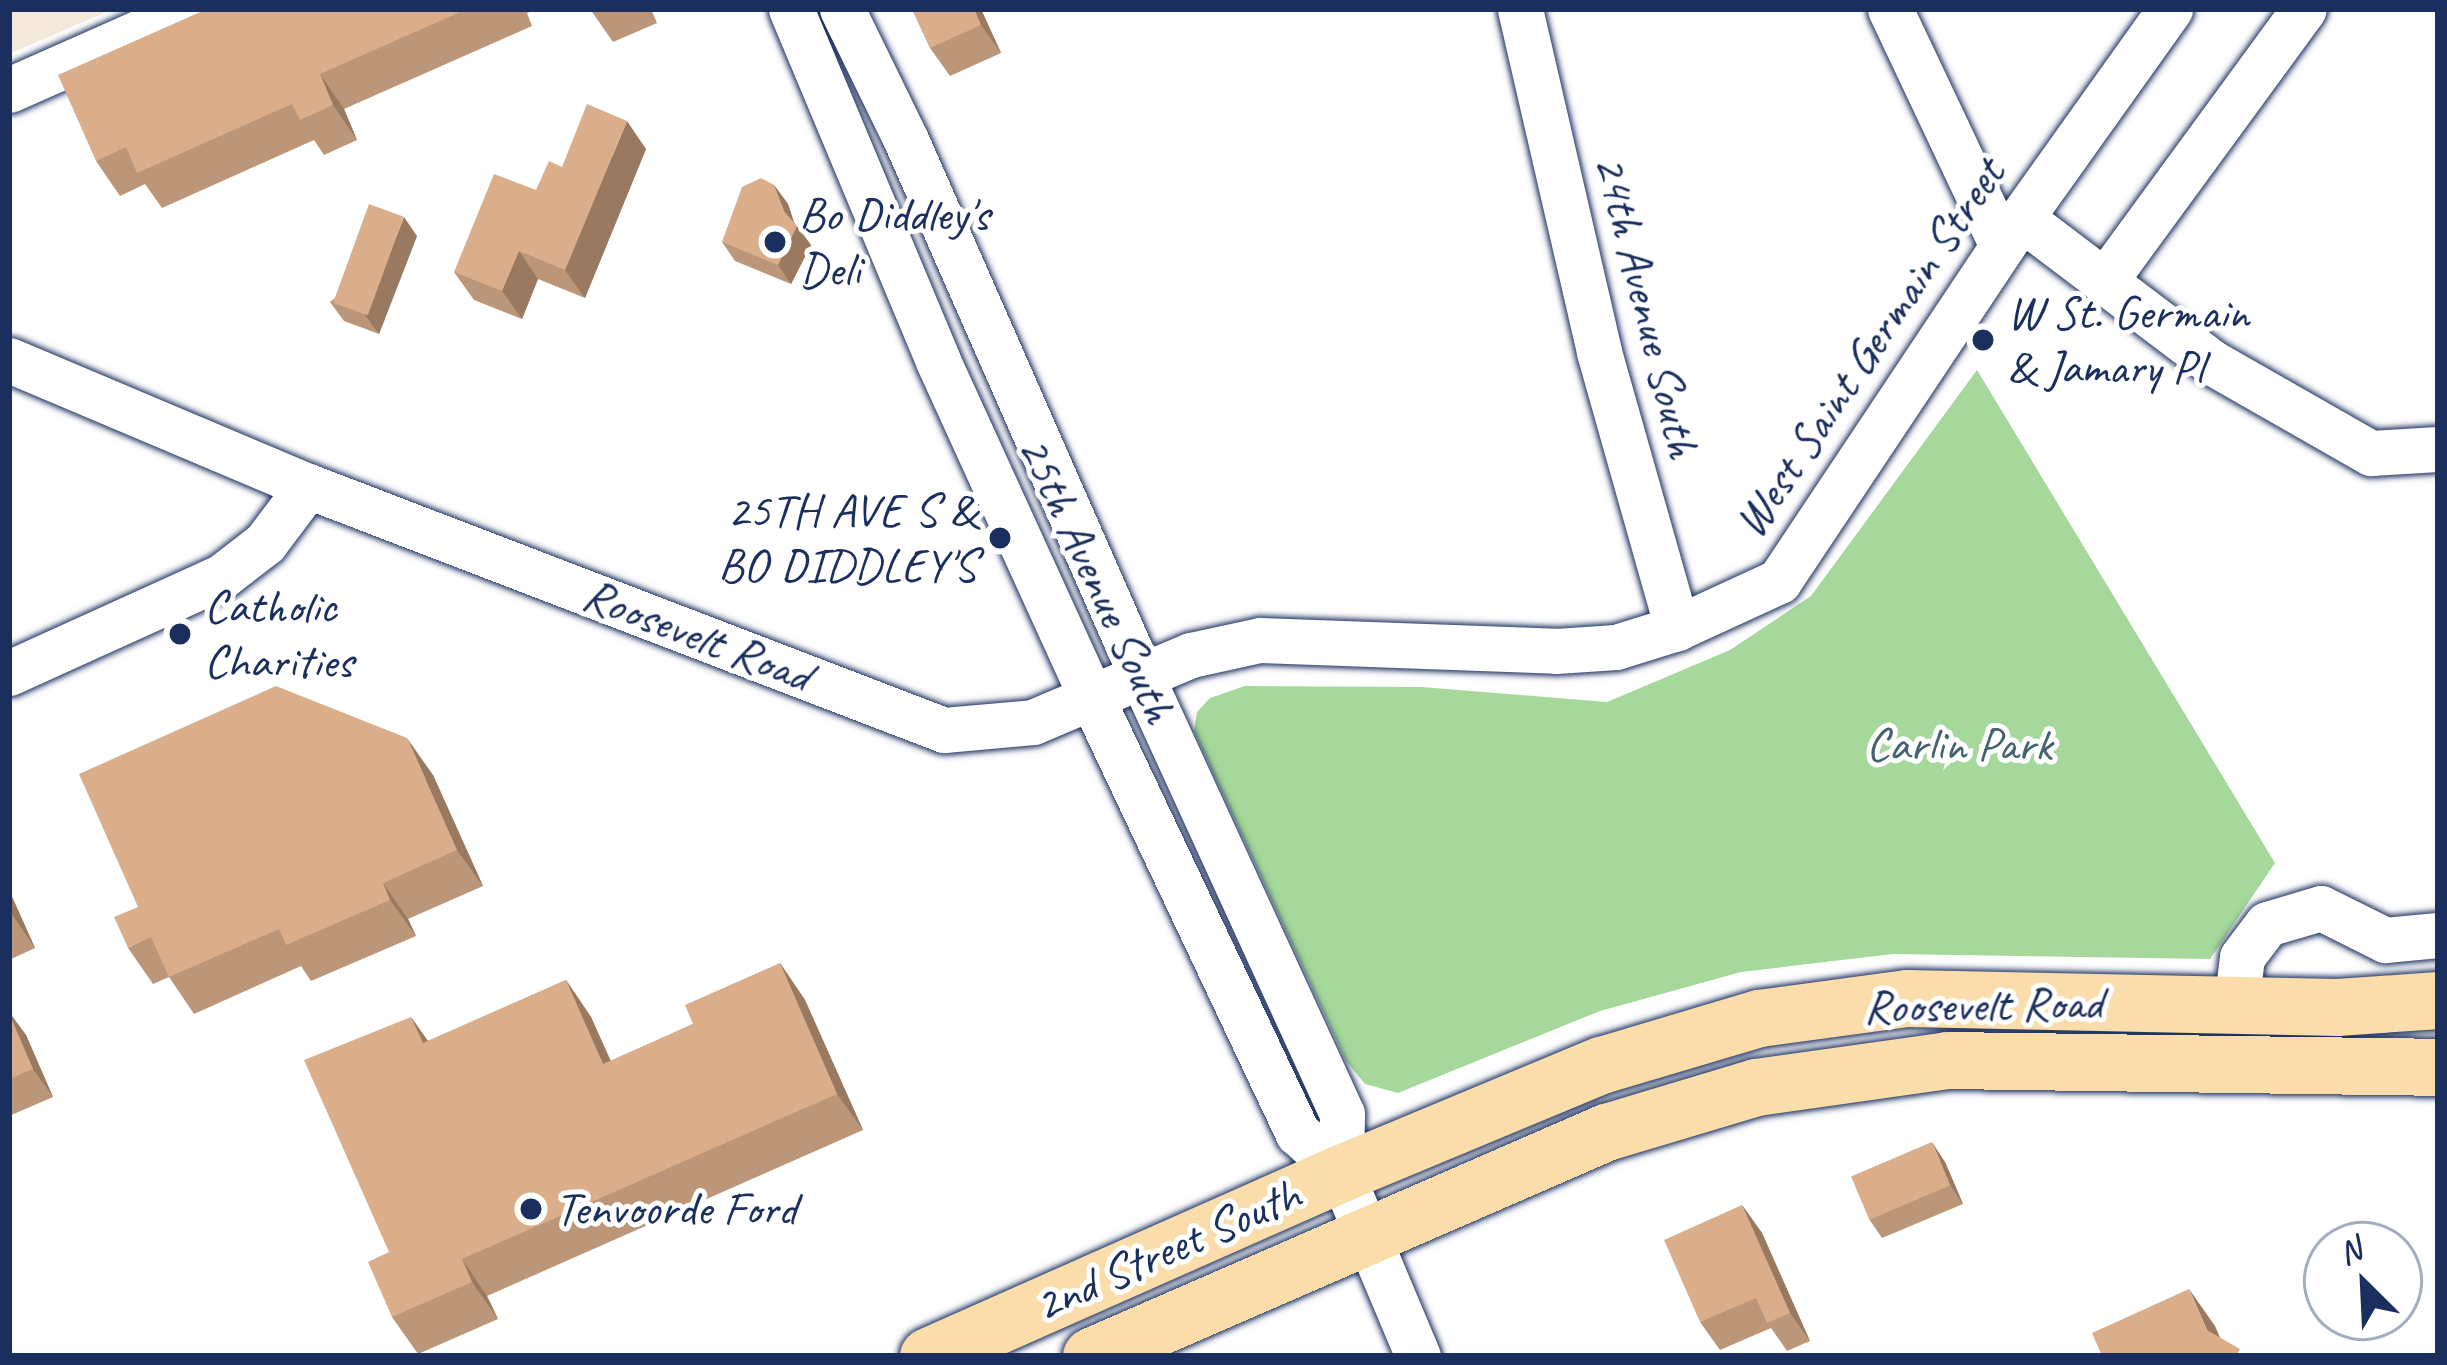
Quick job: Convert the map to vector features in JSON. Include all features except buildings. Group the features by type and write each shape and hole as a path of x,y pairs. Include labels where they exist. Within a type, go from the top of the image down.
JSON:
{"main road":[{"name":"Roosevelt Road","path":"1341,1173 1601,1065 1759,1018 1907,998 2337,1007 2438,1000"},
{"name":"Roosevelt Road","path":"1369,1236 1606,1132 1756,1087 1947,1060 2438,1067"},
{"name":"2nd Street South","path":"928,1356 1341,1173"},
{"name":"2nd Street South","path":"1091,1356 1369,1236"}],"street":[{"path":"9,90 191,9"},
{"name":"25th Avenue South","path":"791,9 938,361 1091,696 1298,1132 1341,1173 1418,1356"},
{"name":"25th Avenue South","path":"842,9 906,140 1141,675 1342,1114 1341,1173"},
{"name":"24th Avenue South","path":"1520,9 1599,352 1677,628"},
{"path":"1889,9 2012,232 2104,282 2212,362 2371,453 2438,448"},
{"name":"West Saint Germain Street","path":"1091,696 1191,655 1260,640 1556,651 1616,647 1677,628 1779,580 2012,232 2170,9"},
{"path":"2104,282 2304,9"},
{"name":"Roosevelt Road","path":"9,360 308,486 944,730 1033,722 1091,696"},
{"path":"9,673 211,583 265,543 308,486"},
{"path":"2236,1006 2242,957 2267,924 2321,908 2385,940 2438,934"}],"shaded area":[{"path":"9,9 113,9 9,54"}],"green space":[{"name":"Carlin Park","path":"1977,370 2275,863 2210,959 1893,954 1741,972 1600,1011 1398,1093 1365,1084 1346,1061 1194,731 1197,712 1210,698 1245,686 1422,687 1607,702 1730,650 1811,596"}],"place":[{"name":"Bo Diddley's Deli","path":"775,242"},
{"name":"W St. Germain & Jamary Pl","path":"1983,340"},
{"name":"25TH AVE S & BO DIDDLEY'S","path":"1000,538"},
{"name":"Catholic Charities","path":"180,634"},
{"name":"Tenvoorde Ford","path":"531,1209"}]}
